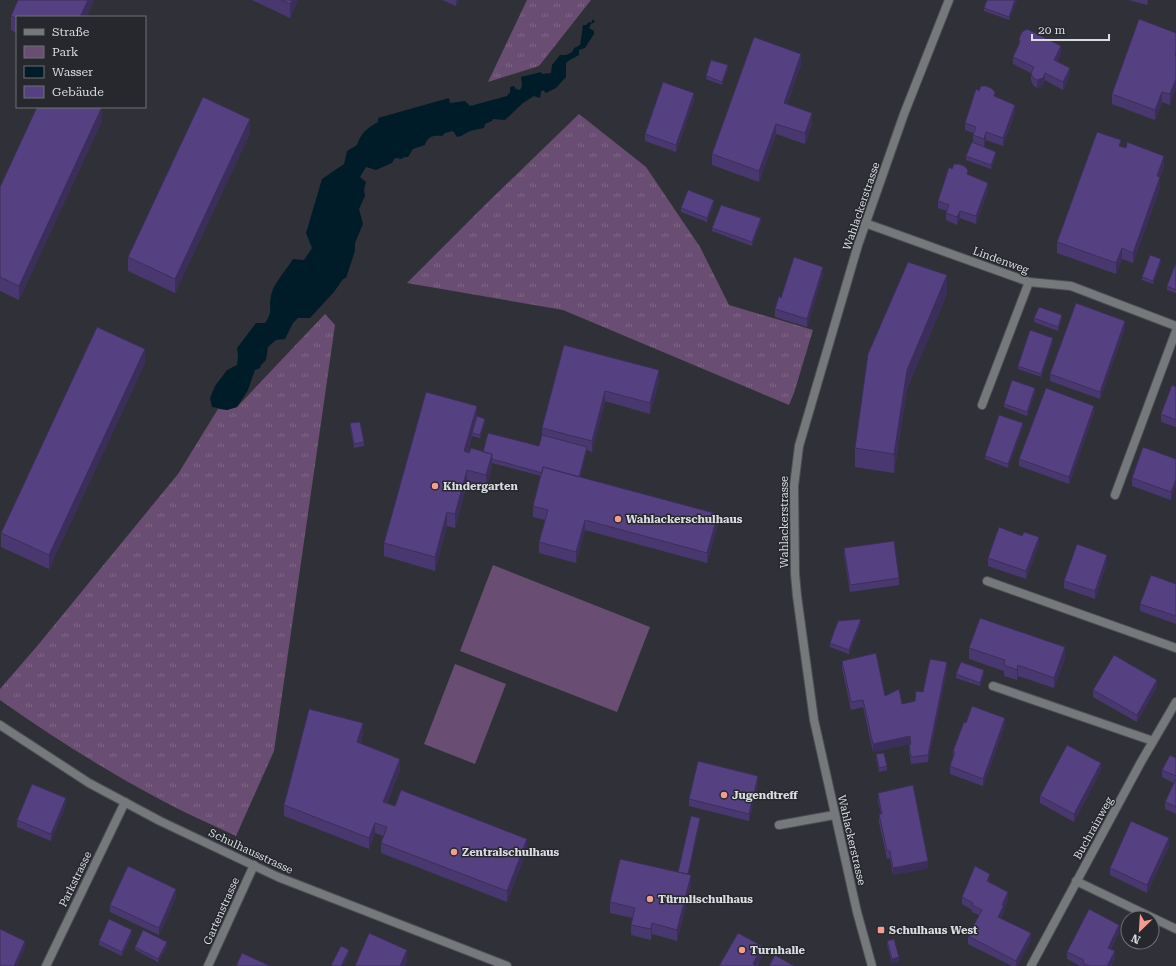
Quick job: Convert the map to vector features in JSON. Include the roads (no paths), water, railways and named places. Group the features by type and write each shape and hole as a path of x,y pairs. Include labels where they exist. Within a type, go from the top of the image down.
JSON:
{"street":[{"name":"Wahlackerstrasse","path":"872,966 857,912 834,815 814,720 795,574 794,486 799,446 866,224 904,114 949,0"},
{"name":"Lindenweg","path":"866,224 1029,282 1071,286 1176,326"},
{"path":"982,405 1029,282"},
{"path":"1115,495 1176,331"},
{"path":"987,580 1176,648"},
{"path":"993,686 1153,741"},
{"name":"Buchrainweg","path":"1031,966 1153,741 1175,707"},
{"name":"Schulhausstrasse","path":"0,725 89,783 160,821 278,877 507,966"},
{"name":"Parkstrasse","path":"46,966 125,802"},
{"path":"778,825 834,815"},
{"name":"Gartenstrasse","path":"208,966 254,865"},
{"path":"1076,881 1176,929"}],"water":[{"path":"593,19 595,22 591,24 589,28 594,31 594,34 585,48 579,50 579,55 566,63 566,77 556,88 546,93 543,90 540,98 534,96 523,103 505,120 493,119 485,124 484,128 470,131 457,137 453,131 445,133 442,136 431,137 425,145 413,149 408,157 404,157 402,159 395,158 392,163 376,170 366,167 360,177 366,182 364,190 365,196 359,209 363,224 355,243 355,251 346,278 343,279 334,292 310,318 298,318 293,323 285,339 276,340 268,347 266,360 260,368 255,370 248,390 237,407 227,410 212,407 210,398 215,386 227,370 237,365 237,348 256,323 265,323 268,319 272,291 277,282 293,259 304,260 312,248 306,233 322,179 344,164 347,151 357,145 360,137 365,131 378,122 378,118 449,98 450,103 465,101 470,106 507,96 510,92 510,87 514,86 516,89 520,90 522,86 521,77 541,72 542,74 551,73 552,65 560,55 566,55 572,52 574,48 580,45 583,25 586,25 589,22 591,23"}],"place":[{"name":"Kindergarten","path":"435,486"},
{"name":"Wahlackerschulhaus","path":"618,519"},
{"name":"Jugendtreff","path":"724,795"},
{"name":"Zentralschulhaus","path":"454,852"},
{"name":"Türmlischulhaus","path":"650,899"},
{"name":"Schulhaus West","path":"881,930"},
{"name":"Turnhalle","path":"742,950"}]}
